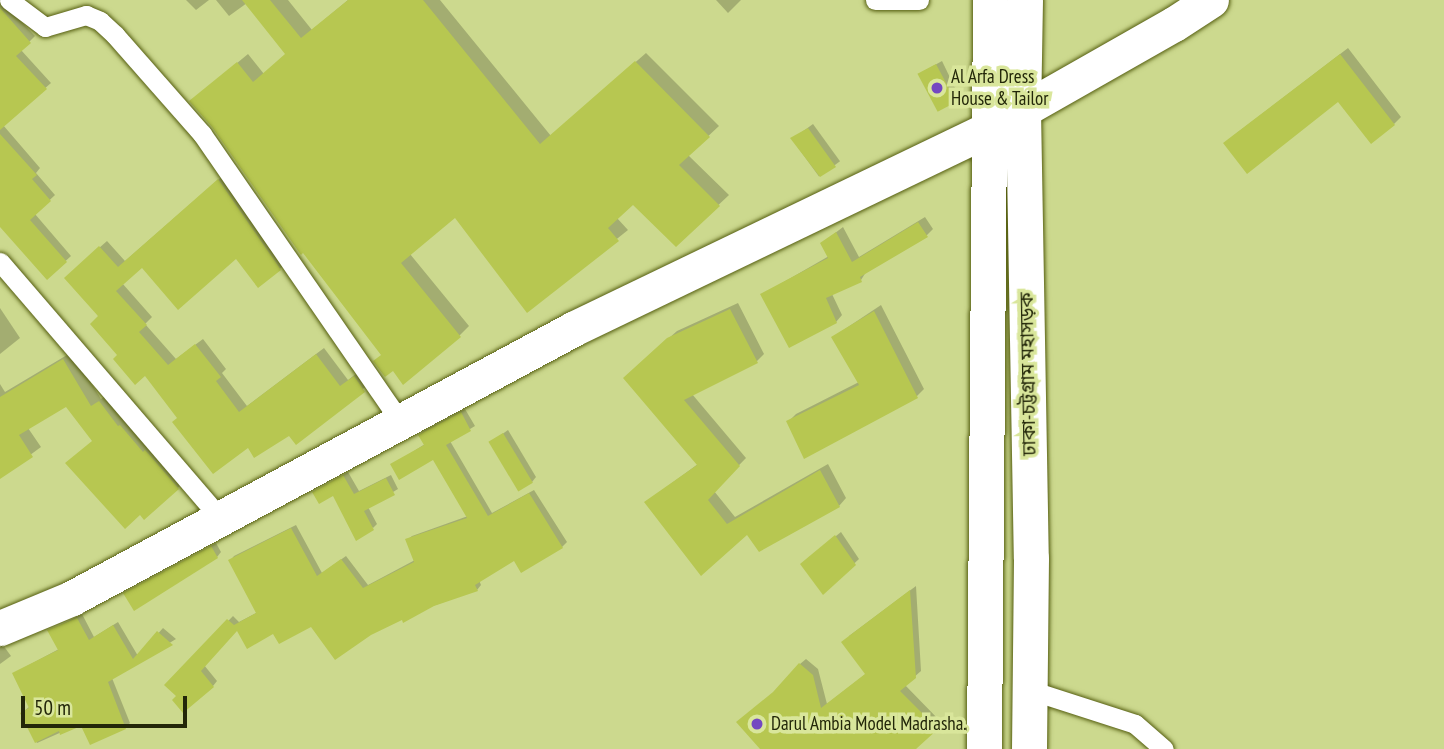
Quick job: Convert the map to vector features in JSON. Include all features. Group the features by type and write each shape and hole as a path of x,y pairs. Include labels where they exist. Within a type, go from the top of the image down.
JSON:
{"highway":[{"name":"ঢাকা-চট্টগ্রাম মহাসড়ক","path":"984,749 990,0"},
{"name":"ঢাকা-চট্টগ্রাম মহাসড়ক","path":"1025,0 1023,110 1031,558 1029,749"},
{"path":"0,628 72,598 573,329 989,129 1174,24 1211,0"}],"street":[{"path":"9,0 44,27 86,15 100,21 115,35 201,134 400,421"},
{"path":"875,0 919,0"},
{"path":"0,262 220,519"},
{"path":"1030,690 1135,724 1164,749"}],"building":[{"path":"242,0 270,0 301,38 348,0 423,0 540,144 635,61 710,137 679,165 720,206 676,247 633,205 608,228 619,241 527,313 455,218 401,263 461,337 403,385 393,371 385,377 373,361 381,355 303,253 301,255 212,127 189,101 237,62 253,82 285,54"},
{"path":"0,8 31,43 16,56 47,89 0,130"},
{"path":"1340,54 1395,125 1371,144 1338,102 1247,174 1223,143"},
{"name":"Al Arfa Dress House & Tailor","path":"936,64 956,102 938,112 917,74"},
{"path":"808,128 836,167 820,177 790,138"},
{"path":"0,134 37,175 32,179 51,201 30,220 67,262 47,280 0,227"},
{"path":"218,179 281,270 258,288 236,259 178,310 142,268 116,291 147,325 139,332 168,365 195,344 221,377 216,381 239,412 316,354 340,386 354,376 365,392 296,445 289,436 254,458 248,448 213,474 172,422 177,418 145,376 135,385 113,359 117,355 90,324 98,316 64,278 99,246 118,267"},
{"path":"918,222 928,237 860,277 862,282 826,298 837,323 789,348 760,294 828,258 820,243 836,232 852,262"},
{"path":"730,309 758,363 684,400 740,466 708,500 727,524 820,470 840,507 759,552 747,535 701,576 644,502 697,465 623,378 667,338"},
{"path":"874,311 918,398 804,459 786,421 859,385 831,337"},
{"path":"63,359 91,406 99,401 118,426 120,425 143,452 145,450 179,489 144,520 140,515 125,529 65,463 92,441 66,407 19,435 33,457 0,479 0,397"},
{"path":"461,412 471,431 446,445 488,516 529,493 563,548 521,573 514,561 475,585 478,591 434,606 403,623 402,620 371,635 335,660 311,627 279,644 273,634 247,649 237,631 201,671 214,687 183,713 172,700 176,696 164,685 227,619 234,625 256,613 228,560 291,528 317,576 341,559 363,588 414,562 405,539 467,518 433,460 399,480 390,464 424,445 418,435"},
{"path":"503,433 533,483 518,491 488,442"},
{"path":"343,475 354,494 386,478 395,495 364,511 374,530 356,541 333,496 319,504 312,492"},
{"path":"835,535 856,565 823,595 800,564"},
{"path":"211,546 218,558 134,611 123,593"},
{"path":"910,590 916,678 900,691 938,729 916,749 760,749 736,722 773,692 799,663 813,675 821,708 865,674 841,642"},
{"path":"77,618 89,640 113,625 133,659 157,631 173,645 108,682 126,729 90,745 81,726 60,735 59,731 35,743 20,713 29,708 12,673 58,650 47,630"}],"place":[{"name":"Al Arfa Dress House & Tailor","path":"937,88"},
{"name":"Darul Ambia Model Madrasha.","path":"757,724"}]}
